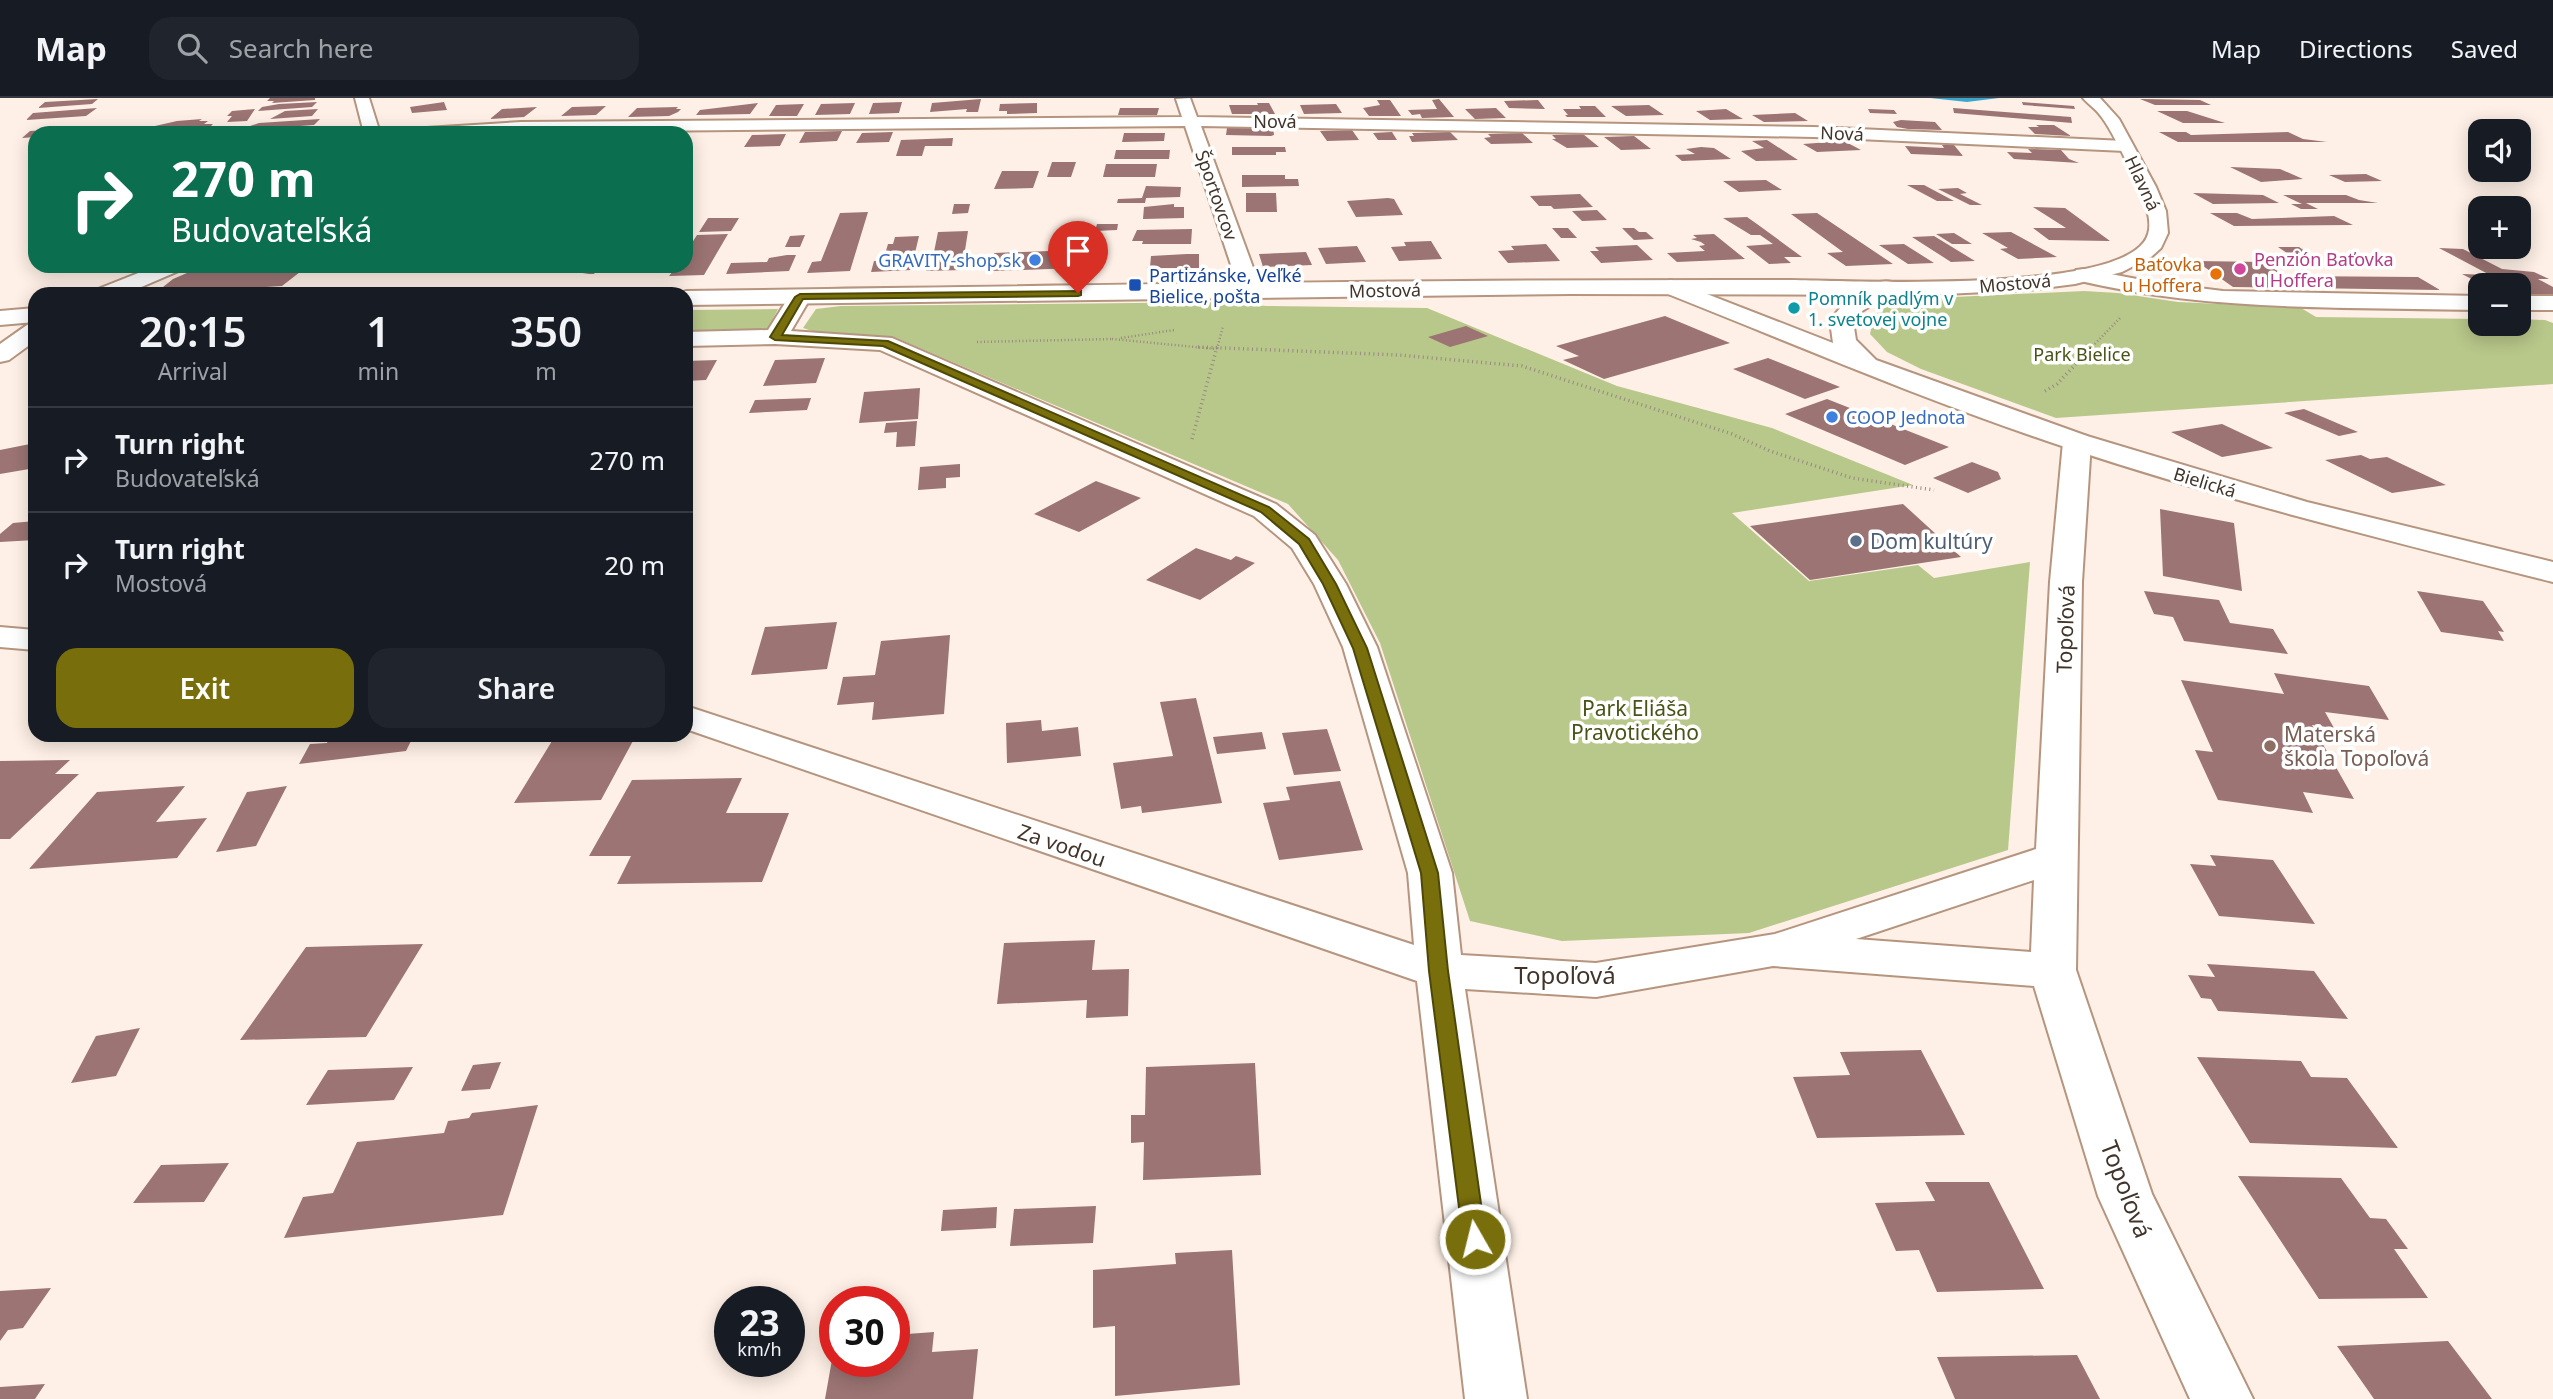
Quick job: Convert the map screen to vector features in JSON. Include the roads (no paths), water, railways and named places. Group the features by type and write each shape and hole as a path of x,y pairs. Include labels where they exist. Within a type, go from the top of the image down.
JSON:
{"street":[{"path":"362,98 370,126"},
{"name":"Športovcov","path":"1183,98 1251,292"},
{"name":"Hlavná","path":"2084,275 2131,261 2146,252 2158,239 2159,216 2112,119 2090,98"},
{"name":"Nová","path":"633,126 1295,121 1814,132 2125,146"},
{"path":"123,287 157,273"},
{"path":"2084,275 2158,290 2223,298 2468,303"},
{"name":"Mostová","path":"693,298 1984,286 2084,275"},
{"name":"Bielická","path":"1671,287 2077,442 2297,508 2553,572"},
{"name":"Bielická","path":"1866,363 1844,342 1841,321 1851,308 1884,287"},
{"path":"775,337 800,297"},
{"path":"2531,303 2553,303"},
{"path":"0,318 28,316"},
{"path":"1,353 28,335"},
{"path":"693,339 775,337 884,343 1265,510 1304,542 1329,584 1360,648 1430,873 1439,971 1496,1399"},
{"path":"1,353 28,351"},
{"name":"Topoľová","path":"2077,442 2066,582 2053,970 2125,1196 2222,1399"},
{"path":"0,637 28,639"},
{"name":"Za vodou","path":"693,719 1439,971"},
{"name":"Topoľová","path":"1439,971 1597,979 1773,950 2057,858"},
{"name":"Topoľová","path":"1773,950 2053,970"}],"waterway":[{"path":"1933,98 1996,98"}],"place":[{"name":"GRAVITY-shop.sk","path":"1035,260"},
{"name":"Penzión Baťovka u Hoffera","path":"2240,269"},
{"name":"Baťovka u Hoffera","path":"2216,274"},
{"name":"Partizánske, Veľké Bielice, pošta","path":"1135,285"},
{"name":"Pomník padlým v 1. svetovej vojne","path":"1794,308"},
{"name":"COOP Jednota","path":"1832,417"},
{"name":"Dom kultúry","path":"1856,541"},
{"name":"Materská škola Topoľová","path":"2270,746"}],"park label":[{"name":"Park Bielice","path":"2082,354"},
{"name":"Park Eliáša Pravotického","path":"1635,720"}]}
